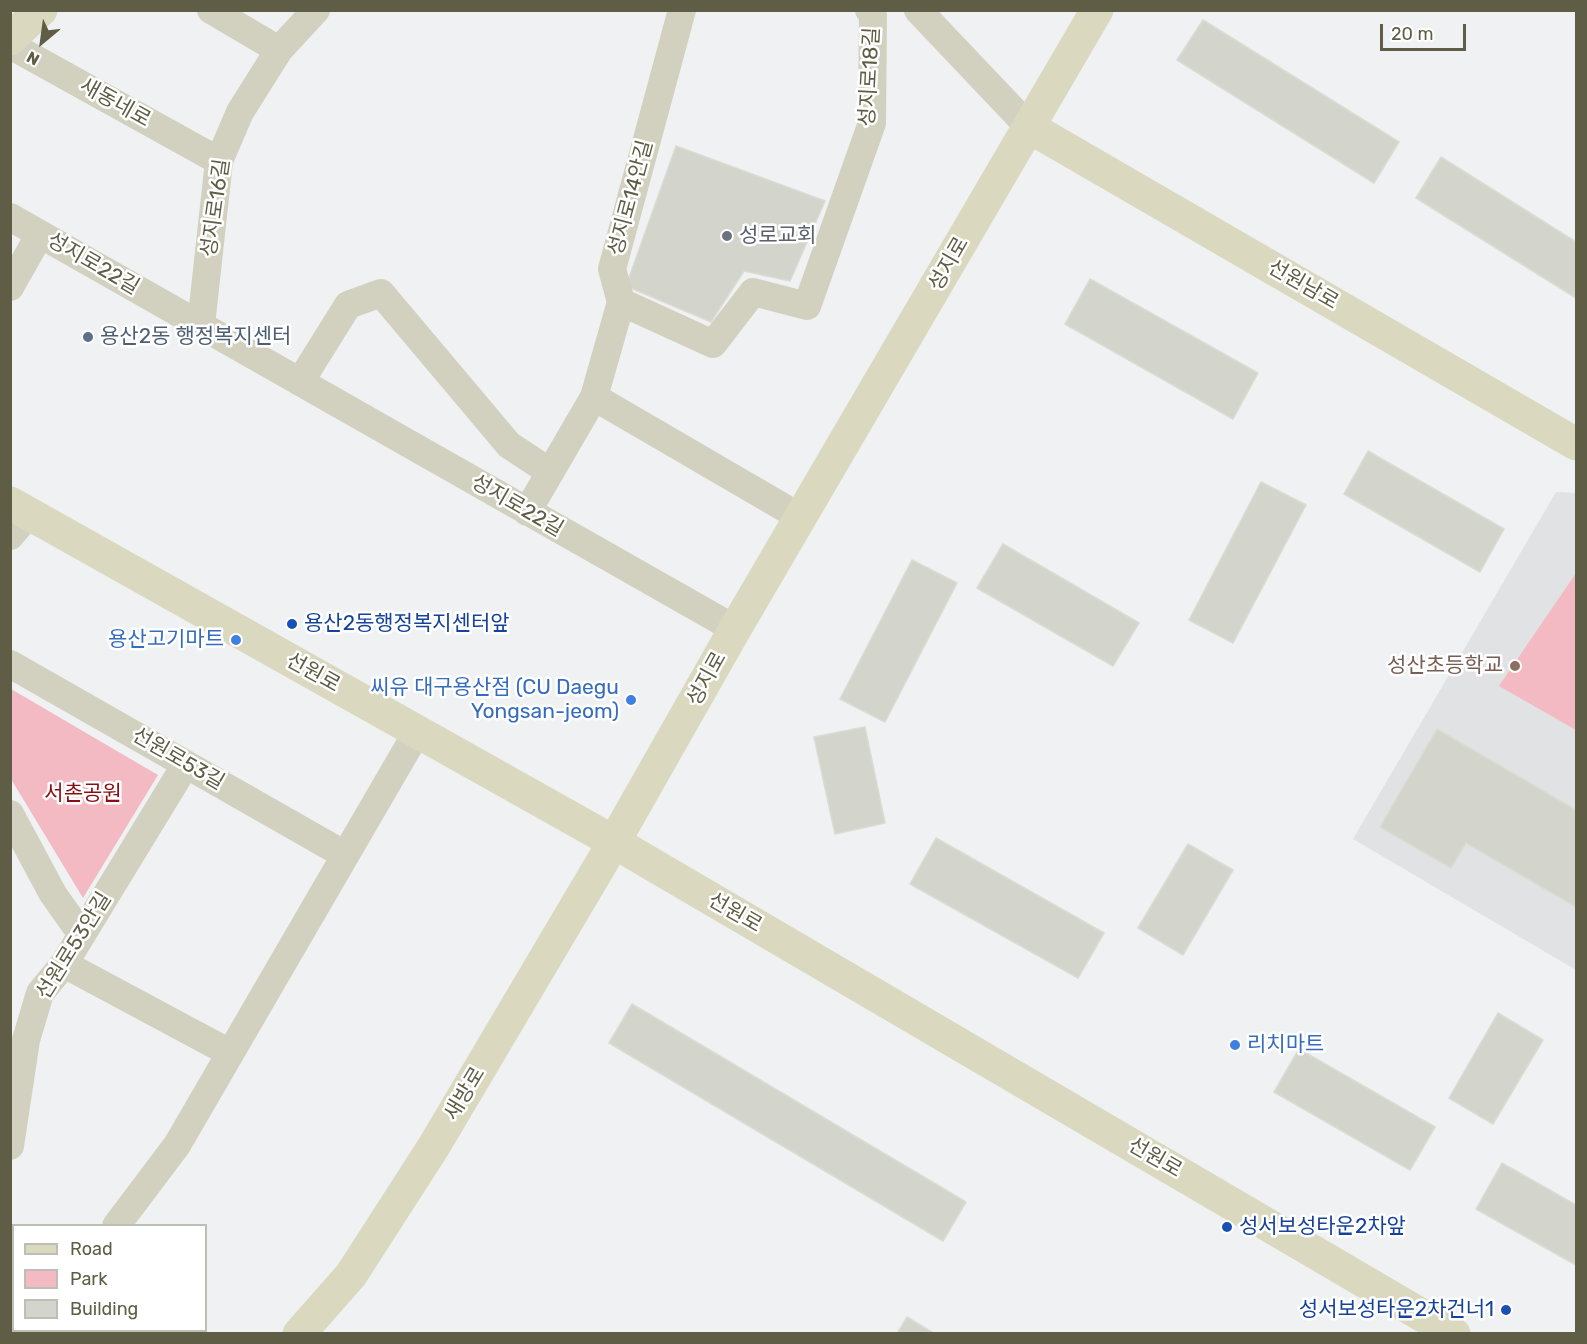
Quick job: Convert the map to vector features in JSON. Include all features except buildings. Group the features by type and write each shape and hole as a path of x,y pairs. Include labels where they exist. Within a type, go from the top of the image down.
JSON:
{"main road":[{"path":"10,39 40,10"},
{"name":"성지로","path":"615,842 735,629 1097,10"},
{"name":"선원남로","path":"1029,127 1576,444"},
{"name":"선원로","path":"17,518 417,732 615,842 1454,1334"},
{"name":"새방로","path":"299,1334 351,1275 434,1146 615,842"}],"street":[{"path":"211,10 279,51"},
{"name":"성지로16길","path":"201,325 219,161 240,112 279,51 316,10"},
{"name":"성지로14안길","path":"621,302 612,268 682,10"},
{"name":"성지로18길","path":"621,302 713,344 753,292 807,306 872,123 873,15 869,10"},
{"path":"918,10 1029,127"},
{"name":"새동네로","path":"10,45 219,161"},
{"name":"성지로22길","path":"10,217 735,629"},
{"path":"10,287 40,234"},
{"path":"300,382 348,305 381,293 509,445 550,472"},
{"path":"527,512 594,396 621,302"},
{"path":"594,396 801,517"},
{"name":"선원로53길","path":"10,664 345,855"},
{"path":"118,1224 177,1145 417,732"},
{"name":"선원로53안길","path":"10,1146 26,1040 40,993 64,964 186,764"},
{"path":"10,814 53,894 82,935"},
{"path":"64,964 230,1053"}],"shaded area":[{"name":"성산초등학교","path":"1556,492 1576,493 1576,970 1353,839"}],"green space":[{"path":"1576,573 1576,730 1499,686"},
{"name":"서촌공원","path":"11,689 158,775 83,898 11,779"}],"place":[{"name":"성로교회","path":"727,236"},
{"name":"용산2동 행정복지센터","path":"88,337"},
{"name":"용산2동행정복지센터앞","path":"292,624"},
{"name":"용산고기마트","path":"236,640"},
{"name":"성산초등학교","path":"1515,666"},
{"name":"씨유 대구용산점 (CU Daegu Yongsan-jeom)","path":"631,700"},
{"name":"리치마트","path":"1235,1045"},
{"name":"성서보성타운2차앞","path":"1227,1227"},
{"name":"성서보성타운2차건너1","path":"1506,1310"}]}
